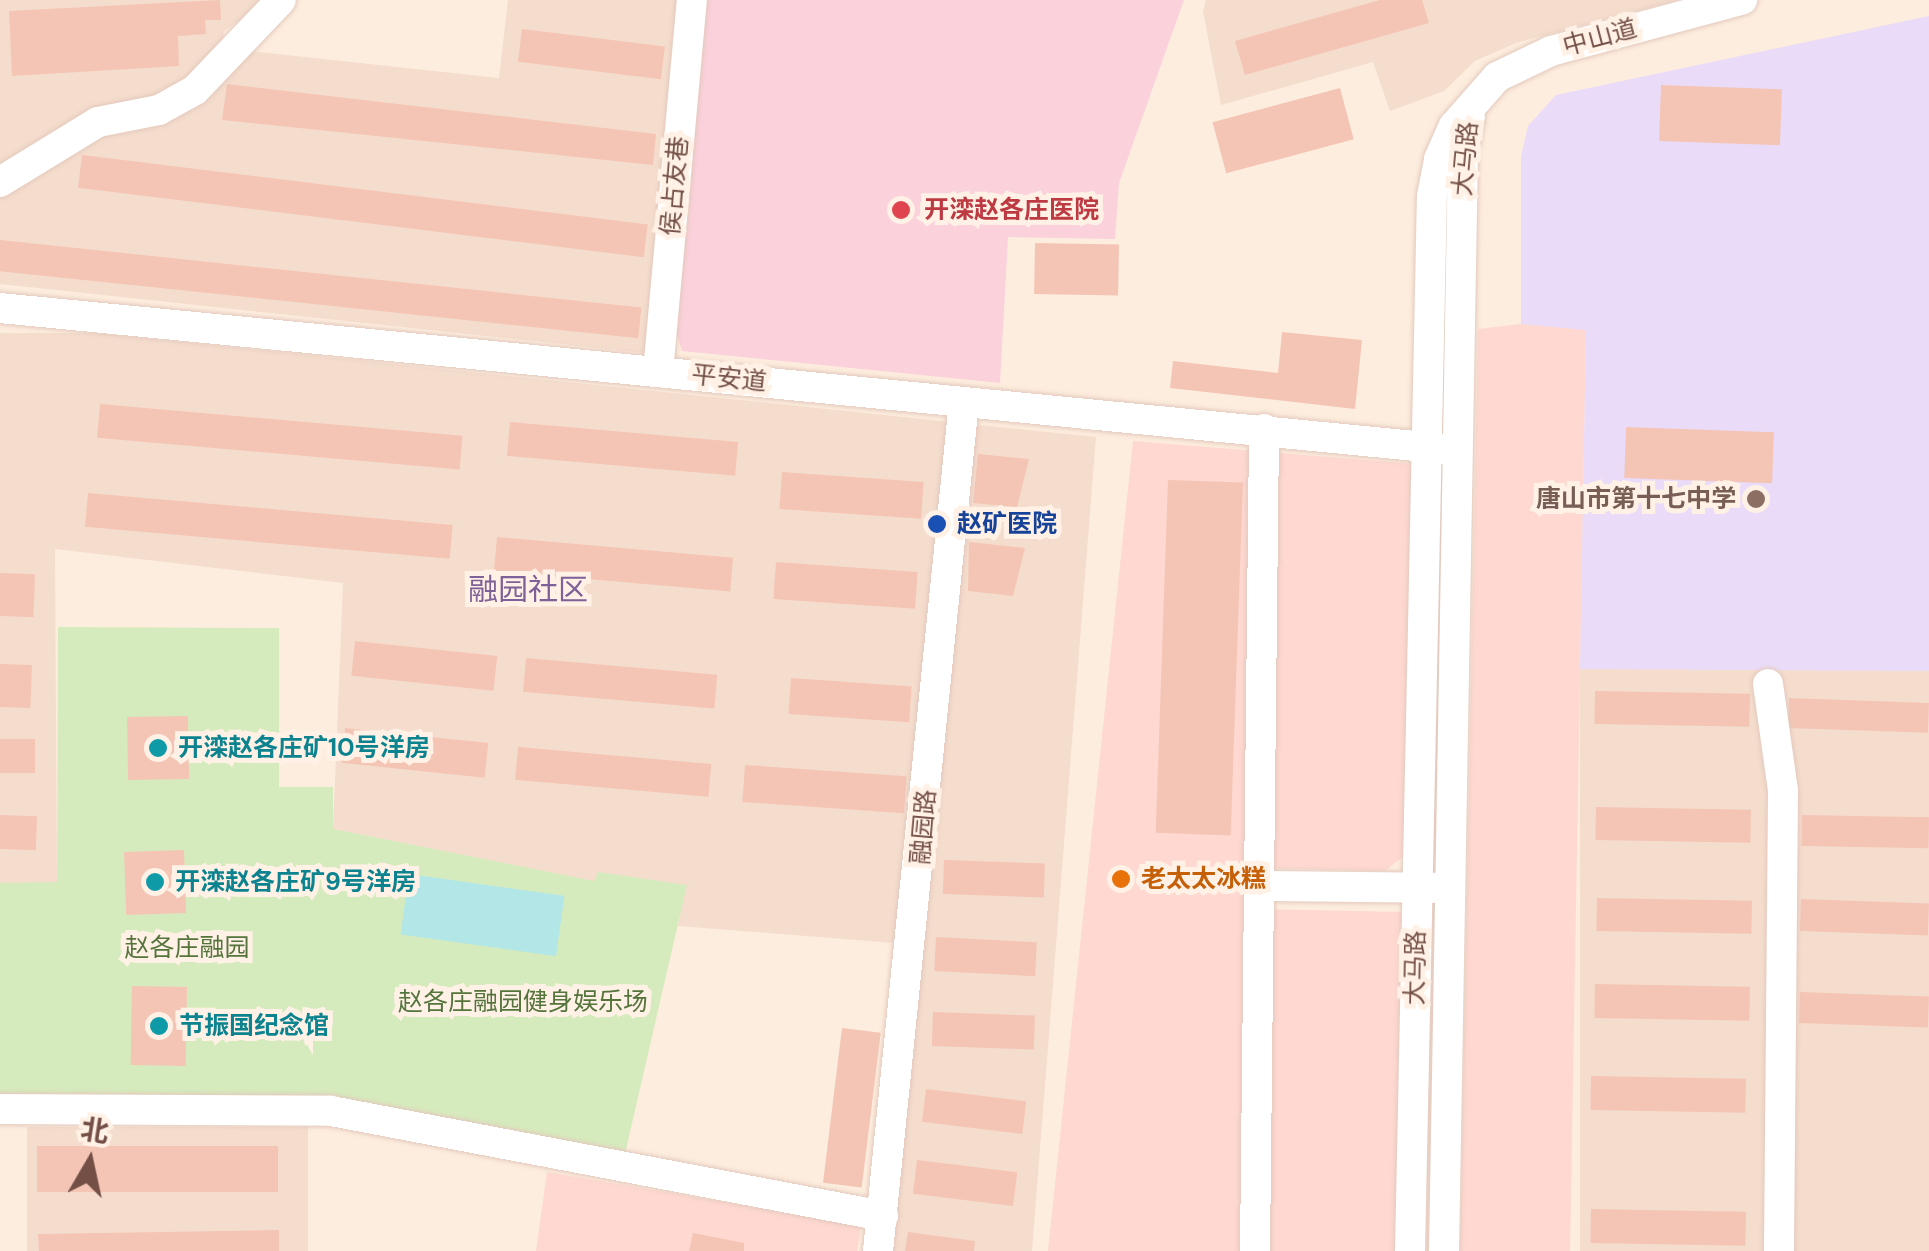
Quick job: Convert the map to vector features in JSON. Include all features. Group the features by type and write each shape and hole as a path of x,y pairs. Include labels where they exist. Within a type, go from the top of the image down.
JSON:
{"street":[{"path":"0,182 98,122 159,110 196,90 281,0"},
{"name":"侯占友巷","path":"658,372 692,0"},
{"name":"中山道","path":"1472,104 1497,77 1551,51 1742,0"},
{"name":"大马路","path":"1410,1251 1432,196 1439,159 1472,104"},
{"name":"大马路","path":"1444,1251 1463,152 1472,104"},
{"name":"平安道","path":"0,308 1427,443 1457,450"},
{"name":"融园路","path":"878,1251 964,402"},
{"path":"1255,1251 1264,428"},
{"path":"1768,684 1783,792 1779,1251"},
{"path":"1260,886 1450,888"},
{"path":"0,1109 331,1110 883,1216"}],"shaded area":[{"path":"0,0 268,0 224,31 221,48 499,78 508,0 683,0 645,353 0,284"},
{"name":"开滦赵各庄医院","path":"703,0 1184,0 1119,183 1115,239 1008,237 1000,383 682,351 675,328"},
{"path":"1206,0 1677,0 1516,43 1475,61 1444,91 1390,111 1373,62 1221,105 1203,11"},
{"name":"唐山市第十七中学","path":"1929,16 1929,671 1580,669 1586,330 1521,324 1521,156 1528,126 1556,95"},
{"path":"1521,324 1586,329 1570,1251 1460,1251 1478,329"},
{"path":"0,333 94,333 1096,437 1032,1251 882,1251 919,945 678,926 686,885 594,882 333,829 343,583 55,549 57,883 0,883"},
{"path":"1133,441 1415,464 1409,852 1385,871 1261,868 1260,909 1405,912 1398,1251 1048,1251"},
{"path":"1580,669 1929,669 1929,1251 1580,1251"},
{"path":"27,1127 308,1127 308,1251 27,1251"},
{"path":"547,1172 861,1225 857,1251 536,1251"}],"green space":[{"name":"赵各庄融园","path":"58,627 279,628 279,787 333,787 333,829 594,881 598,872 687,885 624,1158 332,1096 0,1095 0,883 57,882"}],"water":[{"path":"409,874 564,896 556,956 401,934"}],"building":[{"path":"220,0 221,20 205,20 206,34 178,36 179,66 12,76 9,11"},
{"path":"1380,0 1422,0 1429,23 1245,75 1235,41"},
{"path":"522,29 665,47 661,79 518,62"},
{"path":"227,84 656,134 653,165 222,120"},
{"path":"1661,85 1782,89 1780,145 1659,141"},
{"path":"1340,88 1354,139 1226,173 1212,122"},
{"path":"82,155 648,224 644,257 78,188"},
{"path":"0,240 641,307 638,338 0,271"},
{"path":"1035,243 1119,244 1118,295 1034,294"},
{"path":"1282,332 1362,340 1355,409 1170,388 1173,361 1278,373"},
{"path":"100,404 463,436 460,470 97,438"},
{"path":"510,422 738,442 735,476 507,456"},
{"path":"1626,427 1774,432 1772,483 1624,478"},
{"path":"978,454 1029,459 1017,507 973,503"},
{"path":"782,472 924,482 921,519 779,509"},
{"path":"1168,480 1243,483 1231,835 1156,833"},
{"path":"88,493 453,525 450,559 85,527"},
{"path":"497,537 733,558 730,592 494,571"},
{"path":"969,542 1025,548 1013,596 968,591"},
{"path":"776,562 918,572 915,609 773,599"},
{"path":"0,573 35,574 33,617 0,616"},
{"path":"355,641 497,656 494,691 351,676"},
{"path":"526,658 717,675 714,709 523,692"},
{"path":"0,664 32,665 30,708 0,707"},
{"path":"791,678 912,686 909,722 788,714"},
{"path":"1595,691 1750,694 1749,727 1594,724"},
{"path":"1789,698 1929,703 1928,733 1788,728"},
{"name":"开滦赵各庄矿10号洋房","path":"188,716 189,779 128,780 127,717"},
{"path":"345,728 488,743 485,778 341,763"},
{"path":"0,739 35,739 35,773 0,773"},
{"path":"518,747 711,764 708,797 515,780"},
{"path":"745,765 907,776 904,813 742,802"},
{"path":"1596,807 1751,810 1750,843 1595,840"},
{"path":"0,815 37,816 36,850 0,849"},
{"path":"1802,815 1929,817 1928,848 1801,846"},
{"name":"开滦赵各庄矿9号洋房","path":"184,850 186,913 126,915 124,852"},
{"path":"944,860 1045,864 1044,898 943,894"},
{"path":"1597,898 1752,901 1751,934 1596,931"},
{"path":"1801,899 1929,903 1928,935 1800,931"},
{"path":"936,937 1037,942 1035,976 934,971"},
{"path":"1595,984 1750,987 1749,1021 1594,1018"},
{"name":"节振国纪念馆","path":"132,986 187,987 186,1066 131,1065"},
{"path":"1800,992 1929,997 1928,1027 1799,1023"},
{"path":"933,1012 1035,1016 1034,1050 932,1046"},
{"path":"842,1028 881,1033 862,1188 823,1183"},
{"path":"1591,1076 1746,1079 1745,1113 1590,1110"},
{"path":"926,1089 1026,1101 1022,1134 922,1122"},
{"path":"37,1146 278,1146 278,1192 37,1192"},
{"path":"917,1160 1017,1172 1013,1206 913,1194"},
{"path":"1591,1209 1746,1212 1745,1246 1590,1243"},
{"path":"279,1230 279,1251 39,1251 38,1234"},
{"path":"908,1232 975,1241 974,1251 905,1251"},
{"path":"693,1233 744,1243 744,1251 689,1251"}],"place":[{"name":"开滦赵各庄医院","path":"901,210"},
{"name":"唐山市第十七中学","path":"1756,499"},
{"name":"赵矿医院","path":"937,524"},
{"name":"开滦赵各庄矿10号洋房","path":"158,748"},
{"name":"老太太冰糕","path":"1121,879"},
{"name":"开滦赵各庄矿9号洋房","path":"155,882"},
{"name":"节振国纪念馆","path":"159,1026"}],"district":[{"name":"融园社区","path":"528,590"}],"park label":[{"name":"赵各庄融园健身娱乐场","path":"523,1002"}]}
